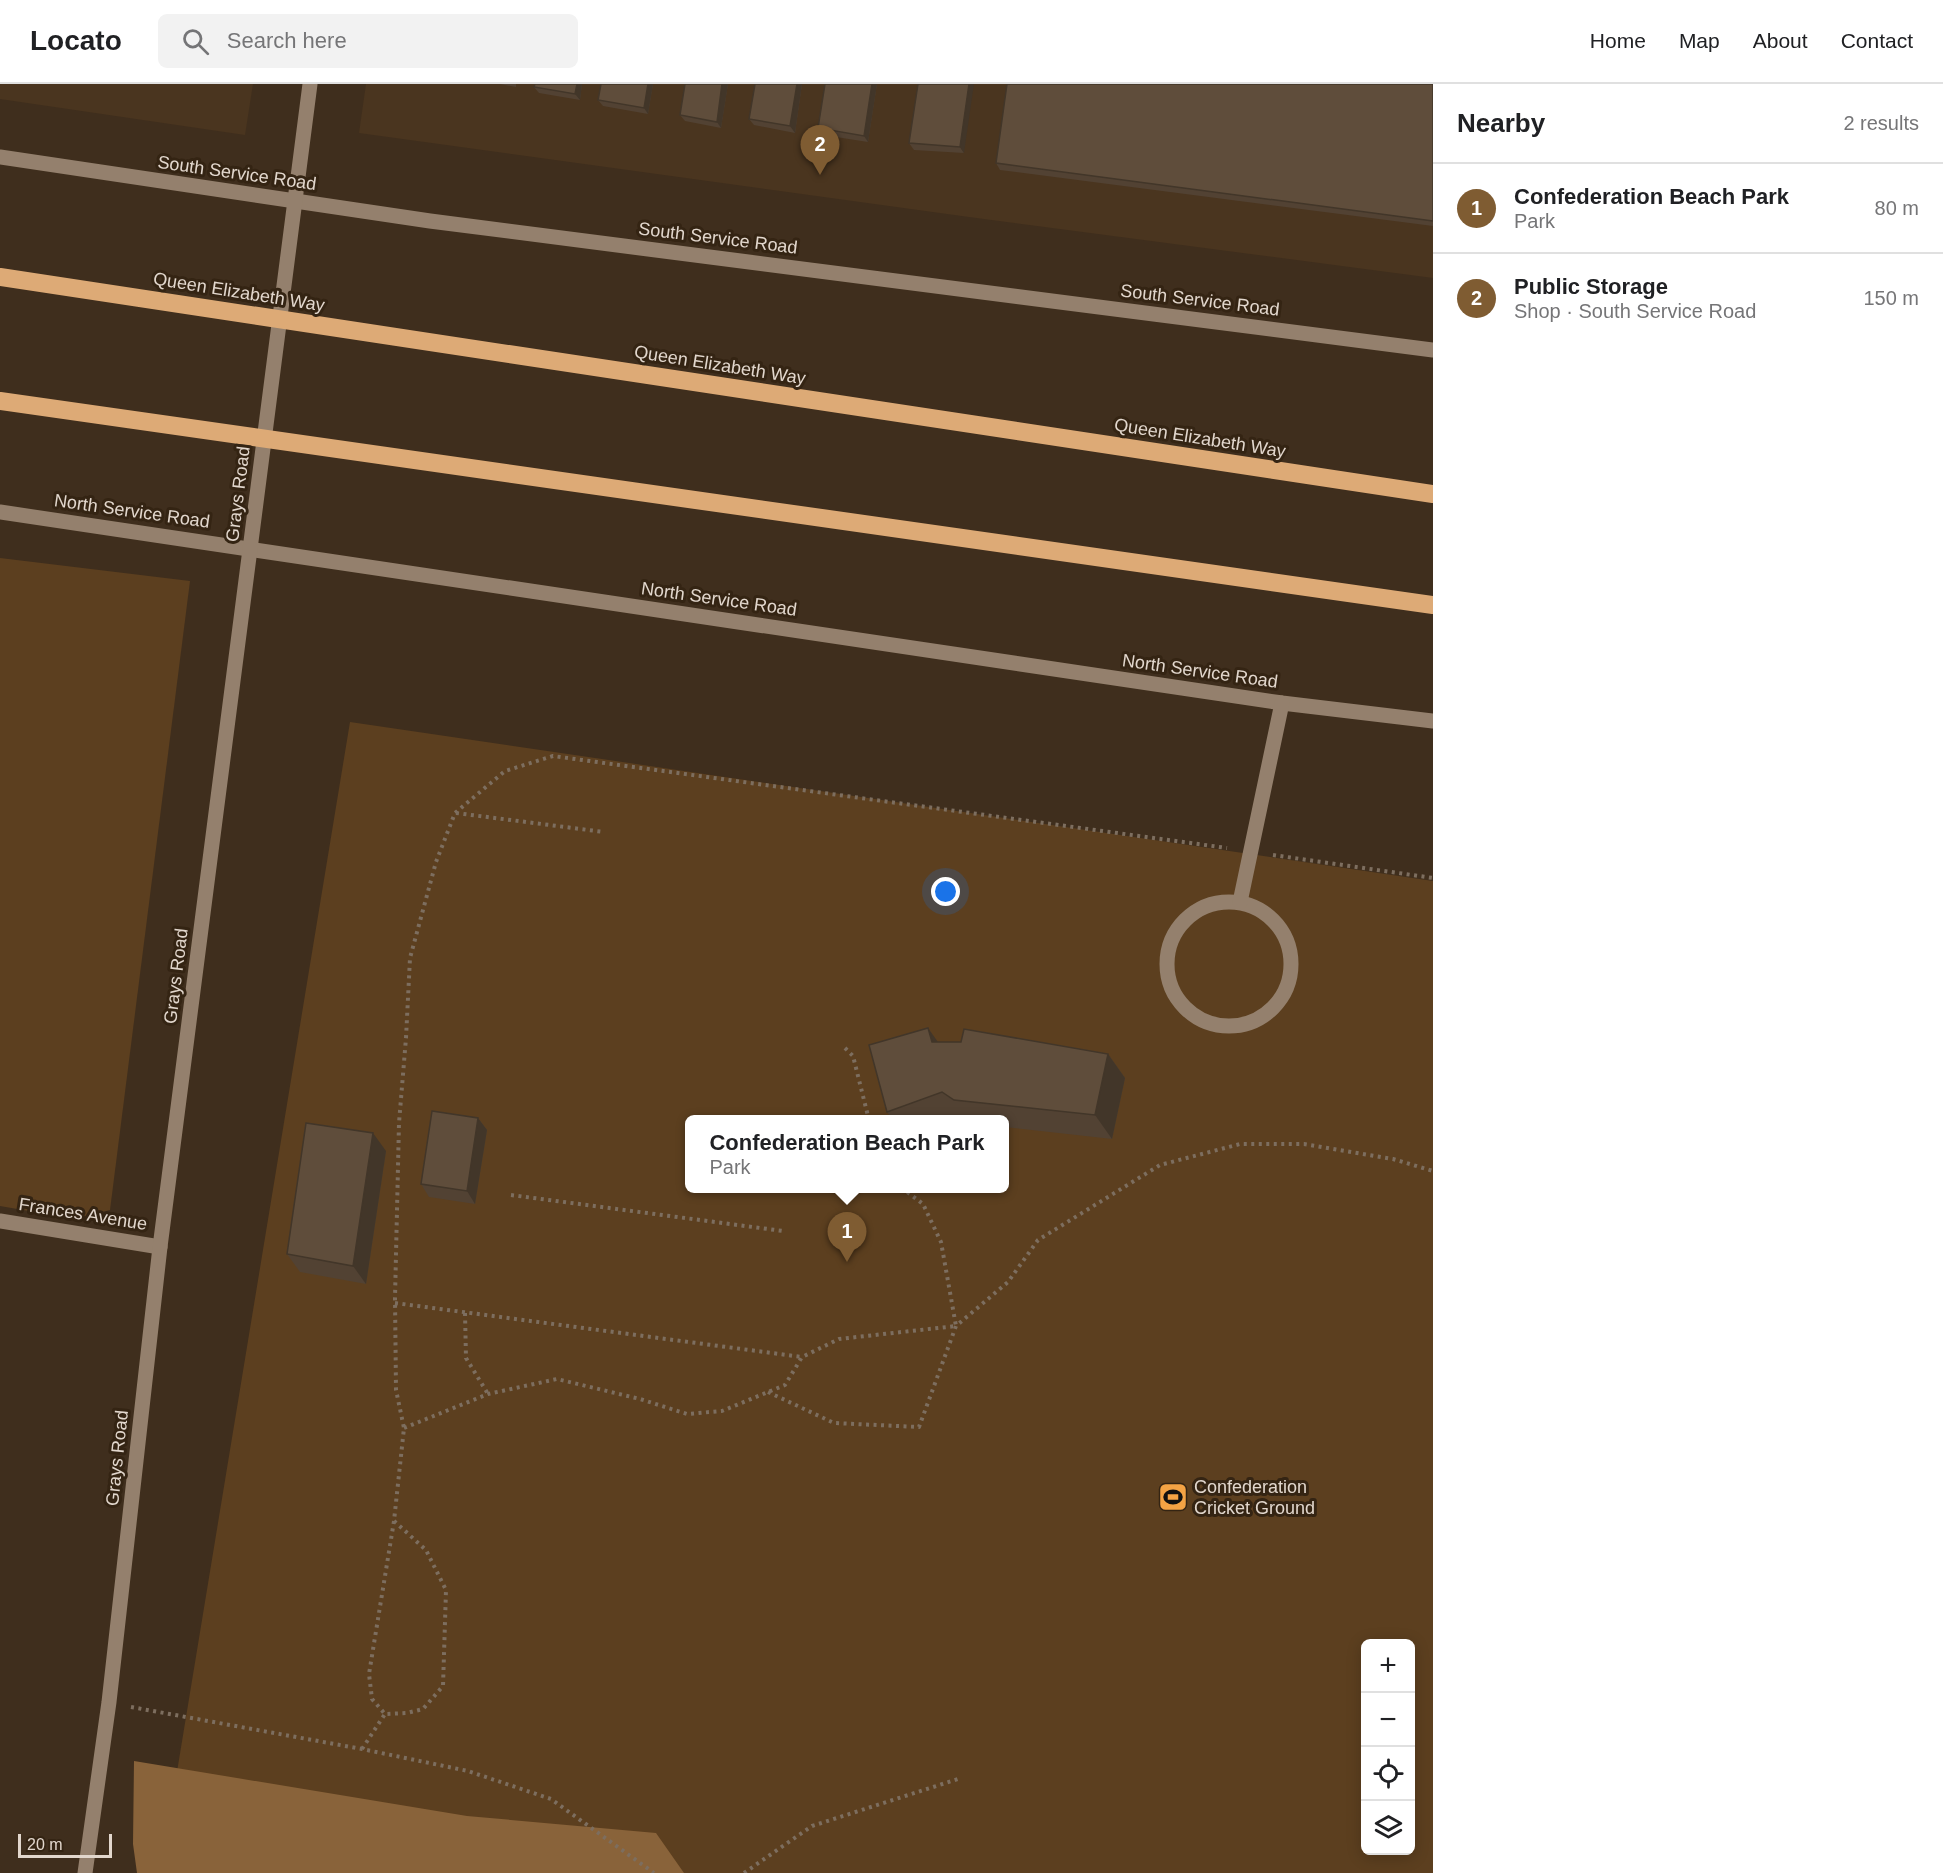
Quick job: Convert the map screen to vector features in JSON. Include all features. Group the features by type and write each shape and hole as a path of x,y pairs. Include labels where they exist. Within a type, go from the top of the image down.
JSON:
{"highway":[{"name":"Queen Elizabeth Way","path":"0,277 1433,494"},
{"path":"0,400 1433,605"}],"street":[{"name":"Grays Road","path":"85,1873 108,1702 160,1247 310,84"},
{"name":"South Service Road","path":"0,157 430,221 1433,350"},
{"name":"North Service Road","path":"0,512 1282,703 1433,721"},
{"path":"1240,902 1282,703"},
{"path":"1219,902 1240,902 1259,909 1275,921 1282,931 1292,958 1290,979 1282,997 1269,1012 1251,1023 1231,1026 1211,1024 1192,1015 1177,1000 1168,981 1166,960 1170,939 1182,921 1198,908 1219,902"},
{"name":"Frances Avenue","path":"0,1221 160,1247"}],"path":[{"path":"385,1714 372,1699 369,1674 394,1521 404,1428 396,1390 395,1303 399,1124 410,958 436,862 455,813 505,771 553,756 1216,847"},
{"path":"455,813 604,832"},
{"path":"1283,856 1433,878"},
{"path":"845,1048 853,1056 868,1115"},
{"path":"768,1392 834,1423 918,1427 956,1326 1008,1282 1038,1240 1160,1165 1240,1144 1304,1144 1393,1160 1433,1171"},
{"path":"908,1193 922,1204 941,1242 956,1326"},
{"path":"511,1195 783,1231"},
{"path":"395,1303 802,1357"},
{"path":"465,1313 466,1358 488,1394"},
{"path":"404,1428 488,1394 557,1379 687,1414 722,1411 785,1385 802,1357 839,1339 956,1326"},
{"path":"385,1714 423,1709 443,1686 446,1590 426,1550 394,1521"},
{"path":"108,1702 468,1771 551,1799 654,1873"},
{"path":"362,1749 385,1714"},
{"path":"744,1873 812,1826 958,1779"}],"shaded area":[{"path":"0,84 253,84 245,135 0,99"},
{"path":"366,84 1433,84 1433,278 359,133"},
{"path":"0,558 190,581 110,1210 75,1219 0,1206"},
{"path":"350,722 1433,881 1433,1873 173,1873 173,1796"},
{"path":"134,1761 467,1816 656,1833 684,1873 137,1873 133,1844"}],"building":[{"path":"535,84 577,84 575,94 534,87"},
{"path":"601,84 648,84 644,108 598,100"},
{"path":"685,84 722,84 717,122 680,115"},
{"path":"755,84 797,84 790,126 749,119"},
{"path":"825,84 872,84 864,136 818,128"},
{"path":"918,84 969,84 960,147 909,143"},
{"path":"1007,84 1433,84 1433,221 996,163"},
{"path":"928,1028 932,1042 961,1042 964,1029 1108,1054 1095,1115 954,1100 942,1092 887,1112 869,1045"},
{"path":"432,1111 478,1118 467,1191 421,1184"},
{"path":"306,1123 373,1133 353,1266 287,1254"}],"place":[{"name":"Public Storage","path":"820,175"},
{"name":"Confederation Beach Park","path":"847,1262"},
{"name":"Confederation Cricket Ground","path":"1173,1497"}]}
